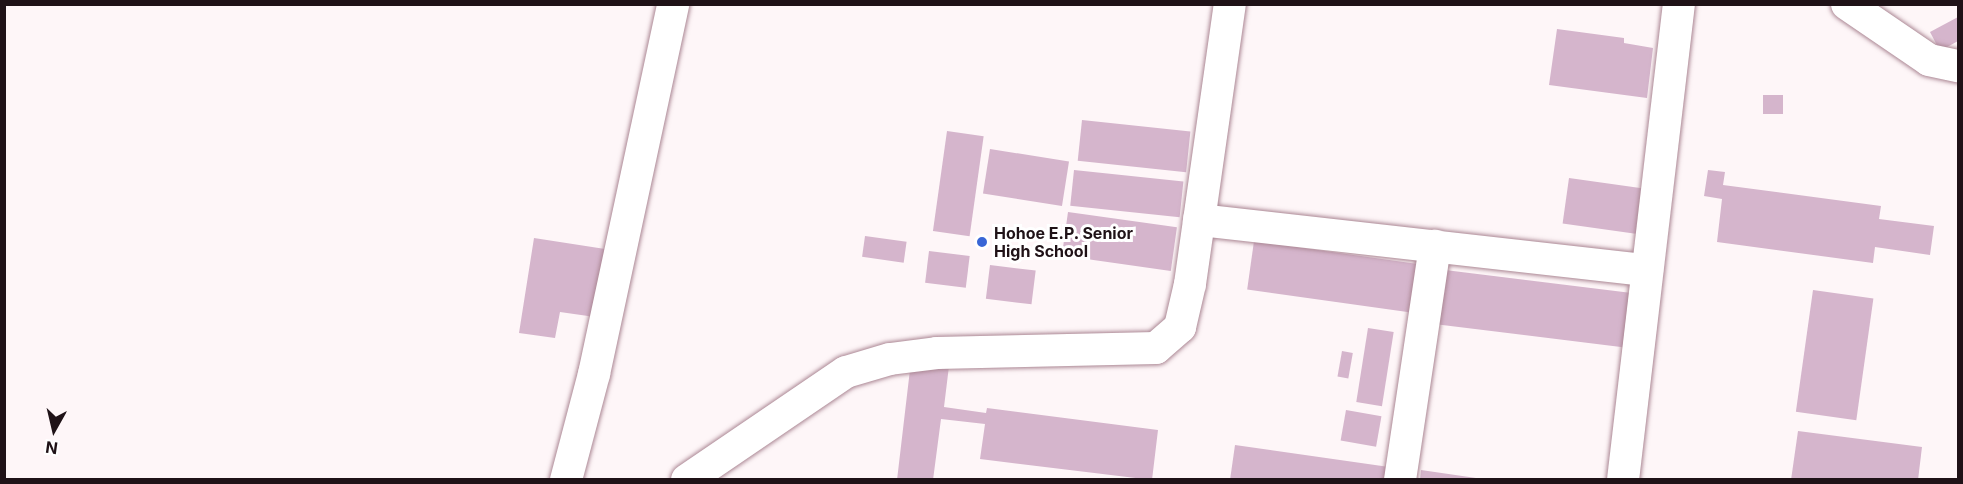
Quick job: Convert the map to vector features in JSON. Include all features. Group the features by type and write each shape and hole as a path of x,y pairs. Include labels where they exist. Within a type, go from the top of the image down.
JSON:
{"lane":[{"path":"566,480 594,374 673,4"},
{"path":"687,480 846,372 890,359 937,353 1156,348 1180,327 1199,220 1230,4"},
{"path":"1623,480 1678,4"},
{"path":"1847,4 1929,60 1957,68"},
{"path":"1199,220 1647,270"},
{"path":"1400,480 1435,246"}],"building":[{"path":"1958,17 1958,41 1940,51 1930,32"},
{"path":"1557,29 1624,38 1624,43 1653,48 1647,98 1549,85"},
{"path":"1763,95 1783,95 1783,114 1763,114"},
{"path":"1082,120 1190,131 1186,172 1078,161"},
{"path":"947,131 984,136 970,236 933,231"},
{"path":"990,149 1069,162 1062,206 983,193"},
{"path":"1074,170 1183,181 1180,217 1070,206"},
{"path":"1708,170 1725,172 1723,185 1881,206 1879,219 1934,226 1930,255 1875,247 1873,263 1717,242 1722,199 1704,196"},
{"path":"1569,178 1647,189 1641,235 1563,224"},
{"path":"1068,212 1177,227 1171,271 1062,256"},
{"path":"865,236 907,242 904,263 862,257"},
{"path":"534,238 605,249 595,317 560,312 555,338 519,333"},
{"path":"1254,241 1421,265 1415,313 1247,290"},
{"path":"929,251 970,256 966,288 925,283"},
{"path":"990,265 1036,271 1032,304 986,299"},
{"path":"1445,270 1630,293 1623,347 1438,325"},
{"path":"1813,290 1873,298 1856,420 1796,412"},
{"path":"1368,328 1394,332 1382,406 1356,402"},
{"path":"1342,351 1353,353 1348,379 1337,377"},
{"path":"911,361 949,366 944,407 986,413 987,408 1158,430 1152,480 980,459 985,424 941,419 933,480 897,480"},
{"path":"1346,410 1381,416 1376,447 1341,441"},
{"path":"1798,431 1922,447 1918,480 1791,480"},
{"path":"1235,445 1396,468 1395,480 1230,480"},
{"path":"1421,470 1476,478 1476,480 1420,480"}],"place":[{"name":"Hohoe E.P. Senior High School","path":"982,242"}]}
